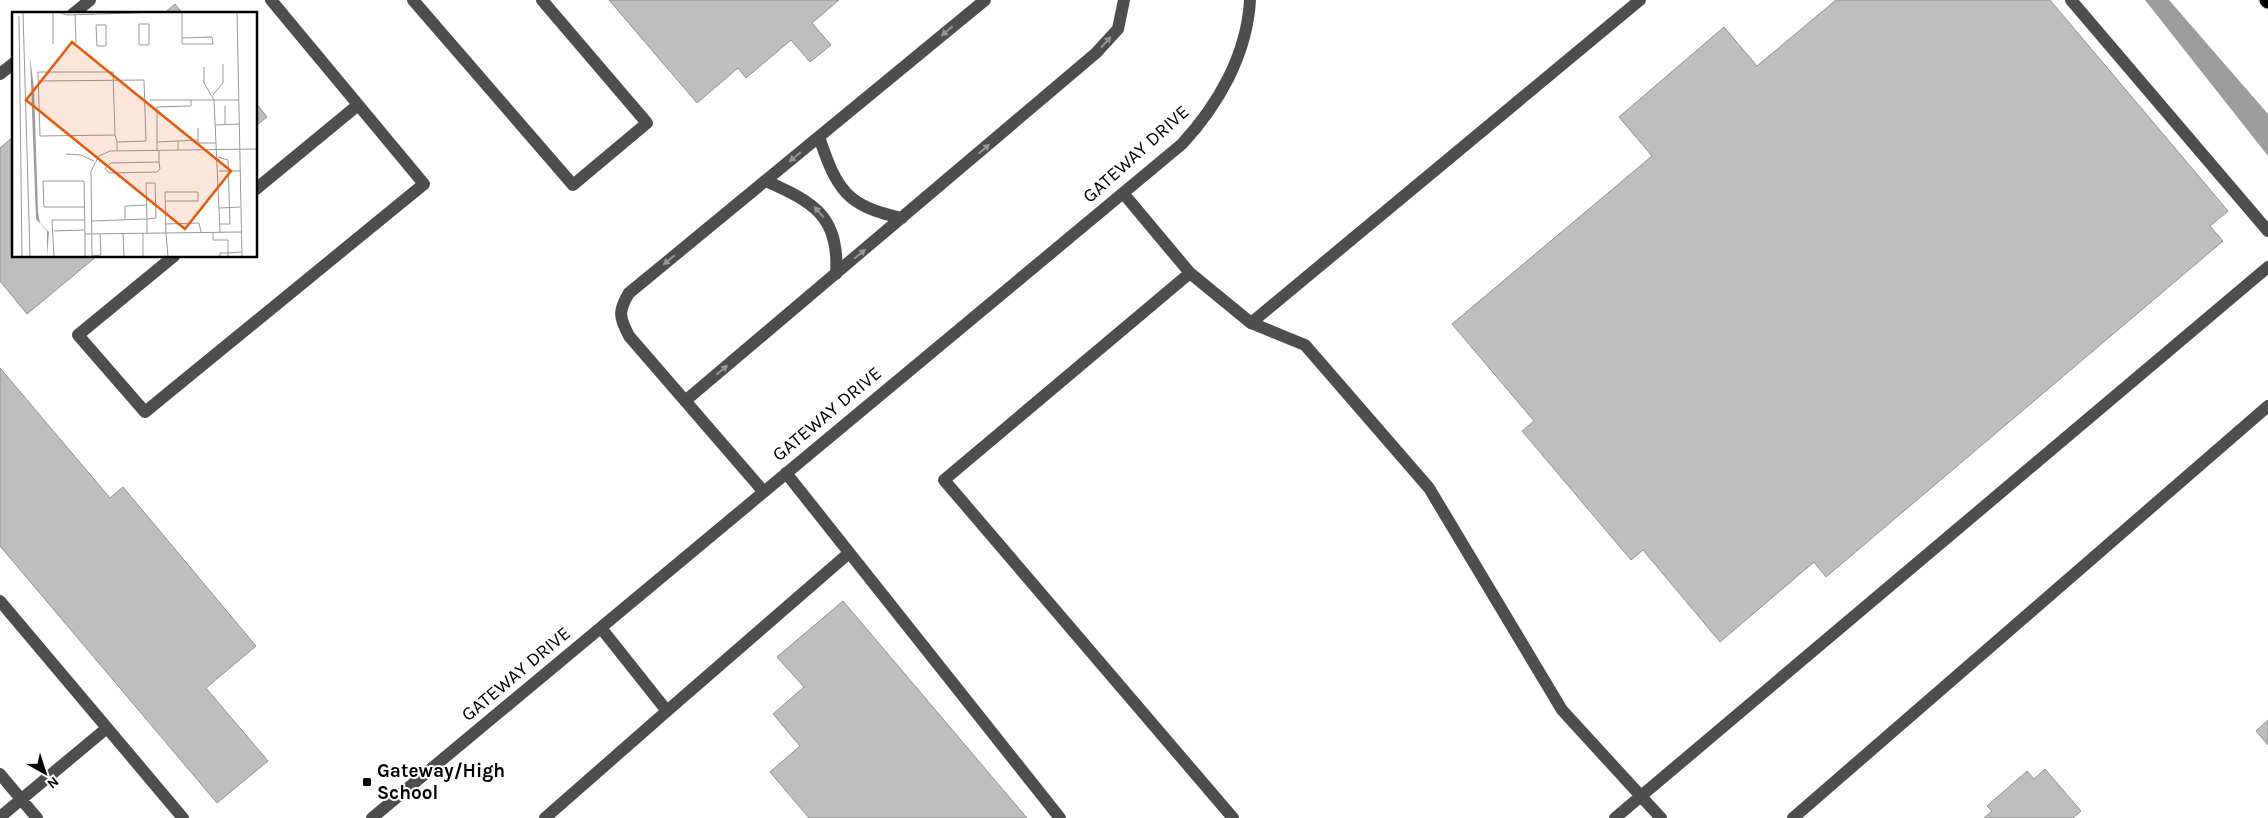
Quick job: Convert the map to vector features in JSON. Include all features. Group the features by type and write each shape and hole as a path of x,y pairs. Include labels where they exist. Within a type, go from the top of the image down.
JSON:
{"street":[{"path":"75,12 90,0"},
{"path":"172,258 78,335 146,412 424,184 271,0"},
{"path":"413,0 573,185 647,123 542,0"},
{"path":"764,492 629,336 621,322 621,307 629,293 985,0"},
{"path":"685,401 1096,54 1118,29 1124,0"},
{"name":"GATEWAY DRIVE","path":"372,818 1182,144 1204,120 1222,91 1247,30 1250,0"},
{"path":"1251,323 1640,0"},
{"path":"2071,0 2268,231"},
{"path":"0,74 12,65"},
{"path":"258,186 358,105"},
{"path":"819,137 829,165 840,185 857,203 874,212 902,218"},
{"path":"766,181 809,202 823,216 833,235 838,251 836,274"},
{"path":"1123,193 1190,274 1251,323 1305,345 1429,488 1562,710 1661,818"},
{"path":"1616,818 2268,267"},
{"path":"1190,274 944,480 1233,818"},
{"path":"1793,818 2268,406"},
{"path":"786,473 1060,818"},
{"path":"545,818 849,553"},
{"path":"0,601 183,818"},
{"path":"601,628 667,711"},
{"path":"0,817 107,728"},
{"path":"0,774 37,818"}],"shaded area":[{"path":"2145,0 2169,0 2268,114 2268,156"}],"building":[{"path":"609,0 839,0 812,23 831,45 810,62 791,40 746,78 738,68 697,103"},
{"path":"1836,0 2050,0 2228,211 2210,226 2223,241 1826,577 1814,562 1720,642 1643,550 1631,560 1522,431 1534,421 1452,324 1652,156 1619,117 1724,27 1757,66"},
{"path":"175,4 181,12 165,12"},
{"path":"258,106 267,117 258,124"},
{"path":"12,138 12,258 95,258 27,314 0,281 0,148"},
{"path":"0,368 110,498 123,487 256,646 206,688 268,761 217,803 0,546"},
{"path":"843,601 1027,818 809,818 770,772 800,746 773,714 804,687 777,657"},
{"path":"2268,720 2268,745 2256,731"},
{"path":"2045,769 2081,811 2073,818 1984,818 1992,811 1987,806 2027,771 2034,779"}],"place":[{"name":"Gateway/High School","path":"367,782"}]}
